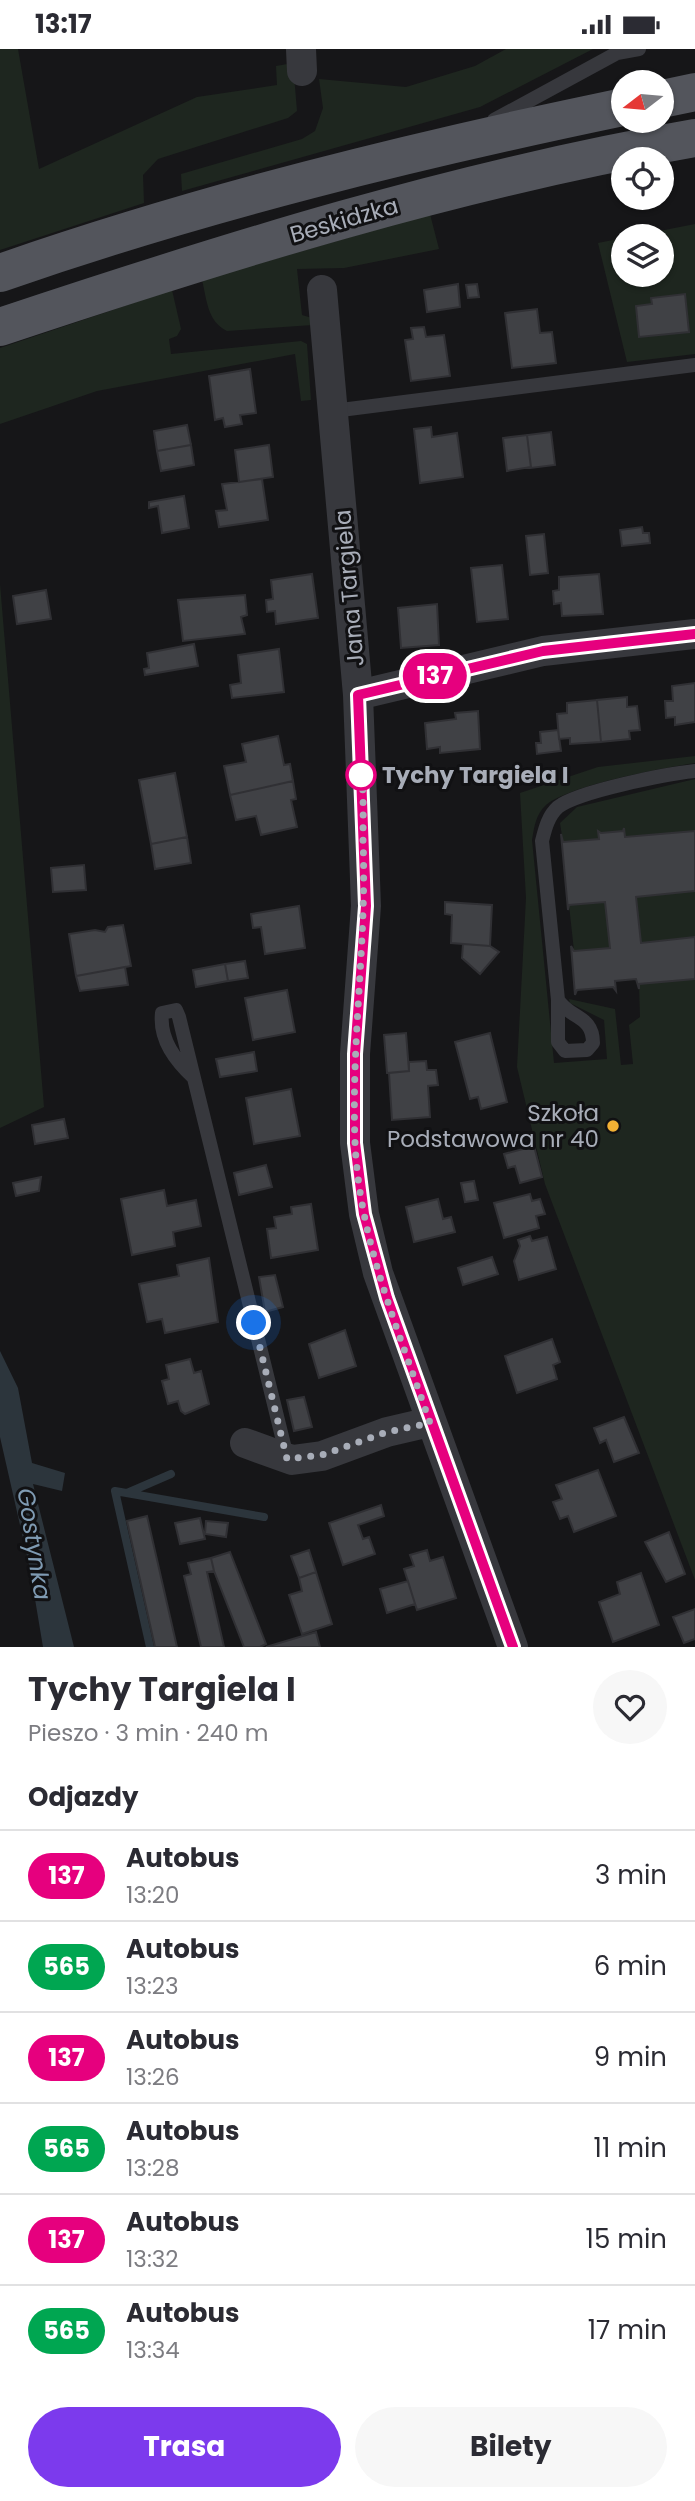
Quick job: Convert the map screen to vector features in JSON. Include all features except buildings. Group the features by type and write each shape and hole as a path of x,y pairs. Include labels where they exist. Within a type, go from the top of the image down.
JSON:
{"main road":[{"path":"674,96 695,92"},
{"name":"Beskidzka","path":"0,273 203,207 453,142 611,109"},
{"name":"Beskidzka","path":"0,327 234,251 403,203 567,163 695,138"}],"street":[{"name":"Jana Targiela","path":"322,290 358,695 366,906 355,1054 355,1143 364,1214 378,1273 513,1647"},
{"path":"358,695 543,651 695,634"},
{"path":"245,1443 287,1459 322,1455 387,1432 430,1423"}],"lane":[{"path":"453,142 617,53 639,49"},
{"path":"333,411 695,365"},
{"path":"558,1000 542,841 545,824 559,807 592,794 695,771"},
{"path":"194,1078 287,1459"}],"shaded area":[{"path":"0,49 18,49 39,169 197,97 277,85 276,66 293,63 297,111 288,118 158,159 143,175 144,203 0,250"},
{"path":"506,49 593,49 480,107 182,191 181,174 302,139 315,131 323,108 319,79 406,87 475,66"},
{"path":"430,214 439,249 344,268 297,269 302,315 312,318 313,325 227,331 215,322 212,316 202,280"},
{"path":"695,224 695,354 627,362 598,243 611,240 611,287 674,287 674,228"},
{"path":"172,290 181,329 177,336 169,339 171,354 301,341 307,344 311,400 301,401 295,354 97,391 0,424 0,348"},
{"path":"0,584 44,1107 0,1128"},
{"name":"Szkoła Podstawowa nr 40","path":"695,756 695,763 617,778 558,798 540,812 532,840 554,1063 607,1059 604,1020 570,1003 569,999 615,1009 621,1065 633,1064 629,1025 640,1017 639,984 695,979 695,1580 545,1184 517,1067 526,898 520,793 598,767"},
{"path":"695,779 695,831 625,837 624,828 623,831 599,831 599,839 563,842 560,823 577,807"},
{"path":"695,891 695,937 641,943 636,897"},
{"path":"605,902 610,948 574,951 569,905"}],"water":[{"name":"Gostynka","path":"0,1351 18,1388 32,1463 65,1473 62,1491 33,1484 74,1647 43,1647 30,1569 0,1437"}],"waterway":[{"path":"127,1493 171,1474"},
{"path":"150,1647 115,1491 264,1517"}],"bus line":[{"name":"137","path":"513,1647 378,1273 364,1214 355,1143 355,1054 366,906 358,695 543,651 695,634"}],"place":[{"name":"Tychy Targiela I","path":"361,775"},
{"name":"Szkoła Podstawowa nr 40","path":"613,1126"}],"route":[{"path":"254,1323 287,1459 322,1455 387,1432 430,1423 378,1273 364,1214 355,1143 355,1054 366,906 361,775"}]}
